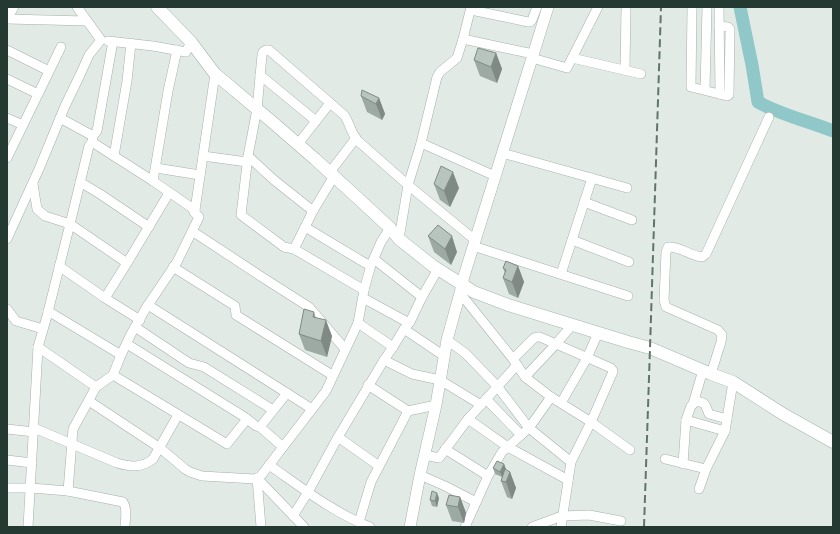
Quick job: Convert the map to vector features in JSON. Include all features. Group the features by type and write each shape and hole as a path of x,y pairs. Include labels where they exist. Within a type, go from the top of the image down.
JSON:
{"main road":[{"path":"156,7 191,42 215,74 332,174 390,228 399,239 461,289 572,325 650,348 733,382 783,414 833,442"}],"street":[{"path":"14,7 7,19 87,21"},
{"path":"77,7 101,40 153,46 186,52 191,42"},
{"path":"399,239 408,185 438,75 457,58 471,8 501,11 530,22 536,7"},
{"path":"410,527 436,405 447,340 474,243 548,7"},
{"path":"463,39 532,56 566,68 598,7"},
{"path":"625,70 626,7"},
{"path":"692,7 691,86 692,88 727,96 729,95 730,29 728,27 719,26 719,7"},
{"path":"705,90 707,7"},
{"path":"7,240 89,55 101,40"},
{"path":"31,527 31,488 38,347 60,266 89,146 97,130 113,41"},
{"path":"114,156 127,81 131,43"},
{"path":"7,158 61,47"},
{"path":"7,50 49,71"},
{"path":"153,181 168,91 178,50"},
{"path":"444,356 363,294 294,249 284,247 241,215 248,159 257,109 263,52 266,50 269,50 330,103 346,118 356,138 474,243 628,296"},
{"path":"572,58 641,74"},
{"path":"68,491 73,429 96,387 113,375 137,323 173,267 200,217 194,212 215,74"},
{"path":"260,75 316,121"},
{"path":"7,79 38,94"},
{"path":"298,144 330,103"},
{"path":"683,464 686,420 690,407 693,404 722,342 722,335 718,330 666,308 664,300 666,252 668,247 672,246 697,256 702,257 706,254 769,117"},
{"path":"7,118 23,125"},
{"path":"60,118 93,139 114,156 195,210"},
{"path":"294,249 332,174 356,138"},
{"path":"420,143 495,176"},
{"path":"502,153 627,188"},
{"path":"203,156 248,159 313,211"},
{"path":"156,168 200,175"},
{"path":"561,274 592,178"},
{"path":"80,182 149,227"},
{"path":"33,184 37,209 45,216 70,224 127,263"},
{"path":"105,298 169,193"},
{"path":"584,202 632,220"},
{"path":"305,227 365,263 372,262 422,297"},
{"path":"89,400 160,448 185,469 197,475 251,480 260,477 326,390 344,349 358,323 363,294 372,262 381,242 390,228"},
{"path":"192,231 309,307 344,349"},
{"path":"572,240 629,262"},
{"path":"60,266 105,298 189,363 204,367 273,410"},
{"path":"173,267 235,306 236,315 332,376"},
{"path":"293,516 368,385 406,326 438,269"},
{"path":"461,289 525,377 551,397 591,422 630,450"},
{"path":"148,305 312,409"},
{"path":"7,309 11,320 43,329"},
{"path":"48,311 121,355"},
{"path":"358,323 393,347"},
{"path":"525,377 572,325"},
{"path":"561,403 587,358 598,333"},
{"path":"425,455 439,458 468,419 498,386 515,362 537,337 610,368 613,371 591,422 571,462 561,527"},
{"path":"447,340 465,353 498,386 529,428 571,462"},
{"path":"127,344 256,426 260,426 284,447"},
{"path":"38,347 96,387"},
{"path":"384,360 412,374 440,380 483,402 521,435"},
{"path":"113,375 227,444 247,419"},
{"path":"699,489 706,469 725,431 733,382"},
{"path":"368,385 408,411 436,405"},
{"path":"260,426 286,393"},
{"path":"465,527 488,476 502,452 529,428 551,397"},
{"path":"693,404 696,401 705,404 709,414 727,419"},
{"path":"359,522 371,482 408,411"},
{"path":"7,429 34,430 117,463 126,466 140,466 153,459 178,415"},
{"path":"468,419 508,447 568,480"},
{"path":"686,420 725,431"},
{"path":"338,437 379,466"},
{"path":"445,450 488,476"},
{"path":"665,459 706,469"},
{"path":"7,460 32,463"},
{"path":"269,465 315,497 370,527"},
{"path":"420,475 476,502"},
{"path":"257,478 302,526"},
{"path":"257,478 261,527"},
{"path":"7,488 68,491 123,502 126,506 125,527"},
{"path":"532,527 562,516 589,515 621,521"}],"building":[{"path":"478,48 496,53 491,67 474,60"},
{"path":"362,90 379,98 376,104 361,96"},
{"path":"441,166 453,172 444,191 434,184"},
{"path":"438,225 452,236 445,249 428,236"},
{"path":"506,261 518,266 512,282 503,278 506,270 503,268"},
{"path":"304,309 314,312 313,317 326,320 321,341 299,334"},
{"path":"497,461 504,464 500,472 493,468"},
{"path":"505,469 510,472 506,482 501,481"},
{"path":"432,491 437,493 435,501 430,500"},
{"path":"449,495 460,497 458,507 446,505"}],"waterway":[{"path":"740,7 758,102 785,114 833,131"}],"railway":[{"path":"644,527 661,7"}]}
